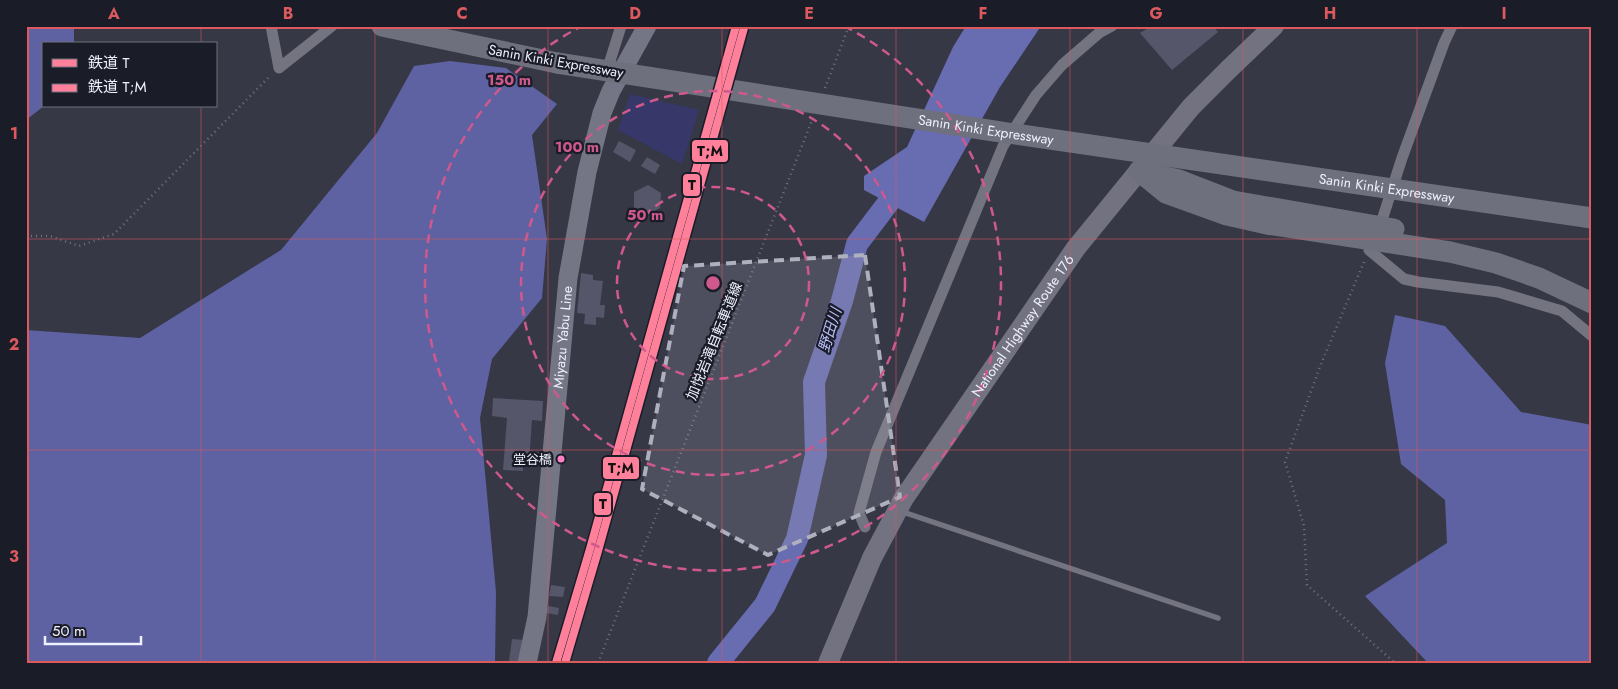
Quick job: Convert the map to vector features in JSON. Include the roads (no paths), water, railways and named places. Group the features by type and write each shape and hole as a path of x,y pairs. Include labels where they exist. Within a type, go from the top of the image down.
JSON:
{"highway":[{"name":"Sanin Kinki Expressway","path":"382,26 557,63 1004,133 1592,218"},
{"name":"National Highway Route 176","path":"828,663 872,558 904,498 1076,248 1191,107 1274,26"},
{"path":"1139,171 1178,180 1233,201 1449,238 1522,258 1563,275 1592,290"},
{"path":"1139,171 1166,193 1227,214 1267,224 1450,252 1496,262 1539,278 1592,303"}],"main road":[{"name":"Miyazu Yabu Line","path":"527,663 537,617 568,278 587,172 602,113 611,91 647,26"}],"street":[{"path":"271,26 278,68 332,26"},
{"path":"611,91 610,61 621,26"},
{"path":"865,527 859,513 876,452 1003,146 1036,95 1062,65 1099,34 1112,26"},
{"path":"1382,220 1402,158 1452,26"},
{"path":"1370,248 1404,279 1498,292 1562,311 1592,336"}],"lane":[{"path":"898,510 1218,618"}],"waterway":[{"name":"野田川","path":"718,663 765,605 797,539 816,455 814,382 842,301 857,244 907,178"}],"rail line":[{"name":"T","path":"556,663 590,549 736,26"},
{"name":"T;M","path":"565,663 744,28"}],"place":[{"name":"堂谷橋","path":"561,459"}]}
